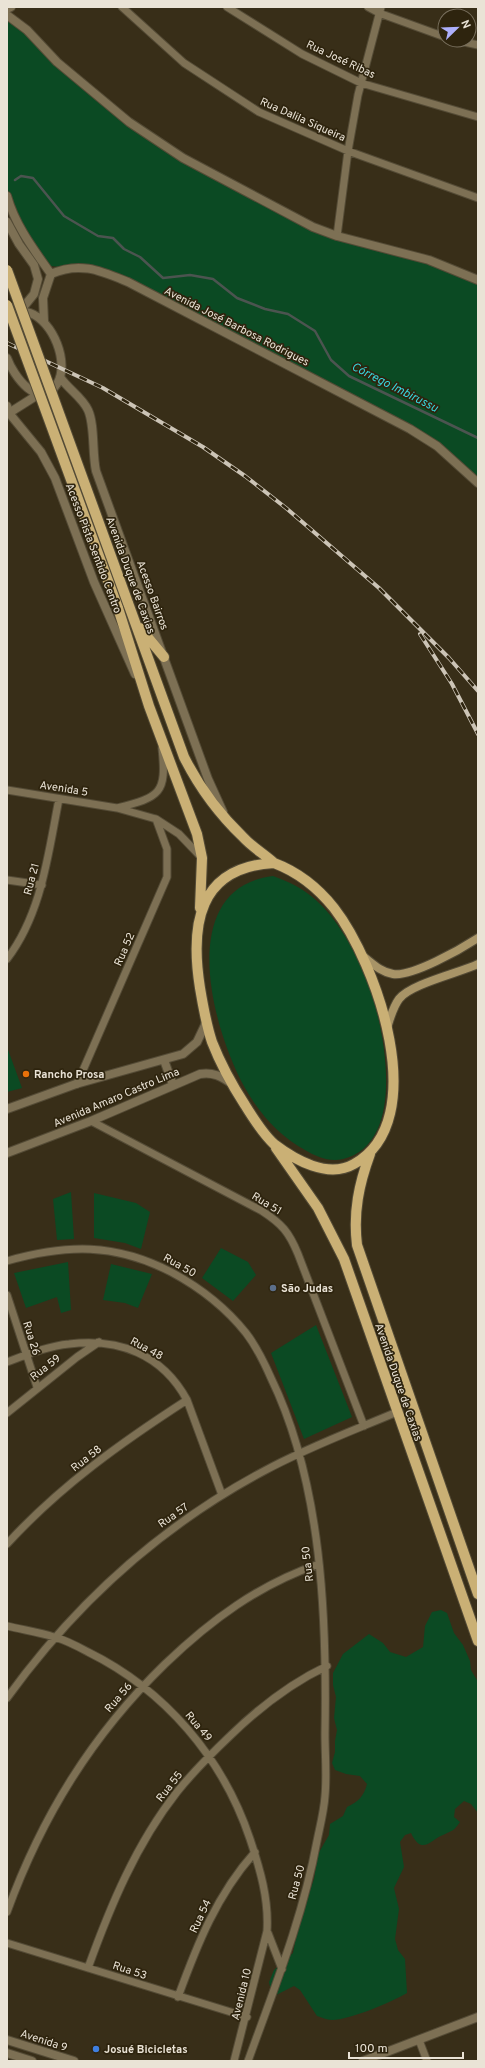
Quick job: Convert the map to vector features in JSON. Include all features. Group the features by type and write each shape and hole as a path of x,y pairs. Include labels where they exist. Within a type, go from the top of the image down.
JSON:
{"main road":[{"name":"Avenida Duque de Caxias","path":"7,270 184,757 204,792 229,823 244,838 274,863 308,882 323,895 335,909 364,957 384,1010 391,1047 392,1099 382,1132 370,1154 357,1197 355,1227 356,1245 478,1594"},
{"path":"8,313 118,608 149,706 197,834 202,858 202,885 199,916"},
{"path":"135,623 164,657"},
{"path":"199,916 205,901 215,887 228,876 242,868 258,864 274,863"},
{"name":"Avenida Duque de Caxias","path":"199,916 196,945 198,971 206,1023 212,1043 232,1084 252,1116 273,1143 318,1208 344,1259 478,1640"},
{"path":"364,957 381,970 394,974 408,973 453,952 478,938"},
{"path":"387,1028 392,1013 403,995 414,988 478,964"},
{"path":"273,1143 309,1165 325,1169 348,1167 370,1154"}],"street":[{"path":"7,9 11,7"},
{"name":"Rua Dalila Siqueira","path":"122,7 184,63 258,112 348,151 478,198"},
{"name":"Rua José Ribas","path":"227,7 302,54 361,83 478,117"},
{"path":"368,7 380,10 437,34"},
{"path":"337,236 348,151 361,83 380,10"},
{"path":"7,15 27,30 57,62 128,122 156,141 210,172 313,227 337,236 428,260 478,280"},
{"path":"7,196 14,216 25,236 52,274 43,298 44,321"},
{"path":"7,222 19,244 34,264 38,278 34,294 21,310"},
{"name":"Avenida José Barbosa Rodrigues","path":"52,274 64,268 74,267 93,269 128,282 410,429 437,446 478,483"},
{"path":"8,313 21,310 37,315 44,321 55,336 58,347 60,377 56,385 46,393 39,394 8,409"},
{"path":"7,358 17,378 28,389 39,394"},
{"name":"Acesso Bairros","path":"60,377 88,409 91,418 93,456 96,471 208,779 229,823"},
{"name":"Acesso Pista Sentido Centro","path":"8,409 41,452 55,478 94,582 149,706"},
{"name":"Avenida 5","path":"117,808 153,797 160,789 164,778 161,736"},
{"name":"Avenida 5","path":"7,790 117,808 156,819 179,834 202,858"},
{"name":"Rua 21","path":"7,959 21,938 42,885 60,799"},
{"name":"Rua 52","path":"77,1084 167,877 167,849 156,819"},
{"path":"7,880 42,885"},
{"name":"Avenida Amaro Castro Lima","path":"7,1109 77,1084 183,1054 201,1035 206,1023"},
{"path":"164,1060 173,1085"},
{"name":"Avenida Amaro Castro Lima","path":"7,1152 91,1121 200,1074 209,1073 218,1075 232,1084"},
{"name":"Rua 51","path":"91,1121 262,1211 279,1223 290,1237 295,1248 364,1426"},
{"name":"Rua 50","path":"7,1261 46,1252 73,1249 100,1249 129,1254 158,1265 186,1280 208,1296 247,1334 262,1358 291,1425 309,1496 319,1564 327,1666 325,1797 310,1879 282,1969 248,2061"},
{"name":"Rua 26","path":"7,1295 25,1356 37,1388"},
{"name":"Rua 48","path":"7,1362 67,1344 99,1342 132,1350 159,1365 180,1387 187,1400 222,1495"},
{"name":"Rua 59","path":"7,1413 77,1357 99,1342"},
{"name":"Rua 58","path":"7,1544 42,1509 92,1466 123,1442 187,1400"},
{"name":"Rua 57","path":"7,1698 36,1657 94,1595 133,1559 176,1526 222,1495 263,1471 397,1412"},
{"name":"Rua 56","path":"7,1912 30,1854 70,1779 105,1728 142,1686 190,1640 230,1608 280,1580 319,1564"},
{"name":"Rua 49","path":"7,1626 54,1637 100,1658 142,1686 180,1719 209,1756 232,1794 255,1852 267,1902 267,1931"},
{"name":"Rua 55","path":"88,1968 113,1905 147,1837 176,1793 209,1756 248,1719 285,1690 306,1676 327,1666"},
{"name":"Rua 54","path":"178,1997 191,1962 219,1901 231,1881 255,1852"},
{"path":"267,1931 282,1969"},
{"name":"Avenida 10","path":"234,2061 247,2017 267,1931"},
{"name":"Rua 53","path":"7,1942 178,1997 247,2017"},
{"path":"363,2061 478,2017"},
{"name":"Avenida 9","path":"7,2040 74,2061"},
{"path":"420,2040 427,2061"},
{"path":"7,2053 32,2061"}],"green space":[{"path":"7,19 11,20 124,120 309,226 392,250 478,281 478,487 433,445 102,272 51,266 24,232 7,188"},
{"path":"273,876 298,887 312,896 331,916 342,931 367,980 380,1024 386,1080 384,1107 377,1130 364,1149 343,1159 333,1160 319,1157 310,1153 278,1131 263,1115 245,1088 233,1063 222,1033 213,999 210,966 212,934 222,907 242,887"},
{"path":"7,1047 22,1088 7,1092"},
{"path":"71,1192 74,1239 57,1240 53,1199"},
{"path":"94,1193 136,1203 150,1212 141,1249 125,1243 94,1238"},
{"path":"221,1248 248,1262 256,1275 233,1301 202,1278"},
{"path":"68,1262 71,1310 61,1313 57,1297 26,1308 14,1273"},
{"path":"111,1264 152,1274 138,1308 125,1303 103,1300"},
{"path":"316,1325 352,1417 304,1439 271,1353"},
{"path":"441,1610 447,1613 454,1633 463,1645 470,1661 471,1670 478,1682 478,1813 471,1804 464,1801 455,1809 454,1817 460,1822 453,1830 438,1837 430,1843 423,1845 419,1844 415,1840 411,1833 405,1835 400,1842 404,1867 394,1888 399,1909 395,1939 398,1950 405,1959 407,1993 359,2014 339,2019 326,2019 317,2016 300,1990 294,1986 276,1995 271,1991 269,1982 274,1970 293,1953 299,1922 314,1879 318,1854 329,1835 330,1824 343,1816 347,1807 360,1798 367,1784 360,1776 346,1774 335,1770 332,1763 335,1752 337,1730 334,1718 336,1697 333,1685 333,1673 343,1654 369,1634 383,1643 390,1652 406,1657 423,1647 425,1626 432,1612"}],"waterway":[{"name":"Córrego Imbirussu","path":"15,180 21,176 33,178 64,216 98,236 113,238 124,249 140,257 163,278 190,275 213,279 237,298 265,309 288,314 315,331 331,360 349,376 478,438"}],"railway":[{"path":"7,343 103,388 203,447 245,476 286,508 379,588 449,658 478,691"},
{"path":"420,634 452,684 478,734"}],"place":[{"name":"Rancho Prosa","path":"26,1074"},
{"name":"São Judas","path":"273,1288"},
{"name":"Josué Bicicletas","path":"96,2049"}]}
